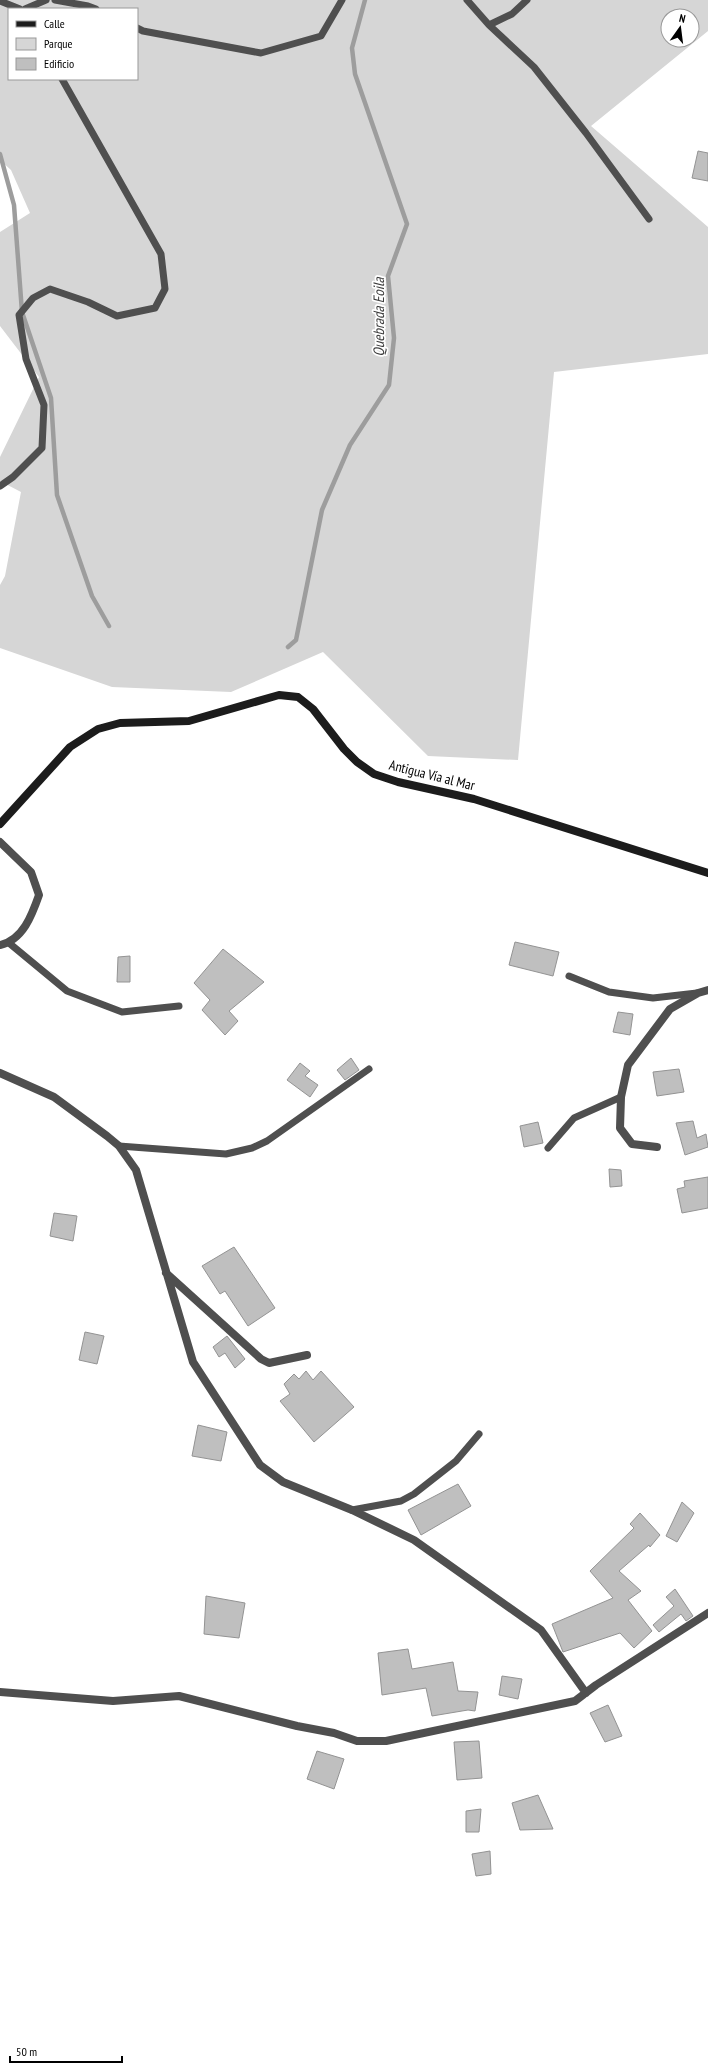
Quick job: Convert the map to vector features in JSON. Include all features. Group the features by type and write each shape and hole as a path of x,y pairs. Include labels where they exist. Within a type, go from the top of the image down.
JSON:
{"main road":[{"name":"Antigua Vía al Mar","path":"0,824 70,748 98,729 120,723 189,721 279,695 298,698 314,708 344,749 357,762 374,774 398,782 474,798 708,873"}],"street":[{"path":"0,842 31,872 39,895 29,923 9,943 0,944"},
{"path":"657,1147 632,1144 620,1128 621,1097 628,1065 670,1009 698,993 708,990"},
{"path":"0,1073 54,1097 119,1146 136,1170 193,1362 260,1465 282,1482 352,1510 414,1540 541,1630 586,1693"},
{"path":"166,1273 261,1359 270,1363 307,1355"},
{"path":"0,1692 113,1701 179,1696 297,1726 334,1733 357,1741 386,1741 574,1701 708,1613"}],"lane":[{"path":"27,8 46,0"},
{"path":"55,0 93,8"},
{"path":"138,28 143,31 261,53 321,36 342,0"},
{"path":"467,0 490,25 534,67 586,133 649,219"},
{"path":"490,25 512,14 527,0"},
{"path":"0,1 18,8"},
{"path":"0,486 14,477 42,448 44,405 26,359 19,315 30,302 50,289 88,302 117,316 155,308 165,289 161,254 63,80"},
{"path":"9,943 67,991 122,1012 179,1006"},
{"path":"569,976 609,992 653,998 698,993"},
{"path":"119,1146 226,1154 252,1148 267,1141 369,1069"},
{"path":"548,1148 574,1118 621,1097"},
{"path":"352,1510 401,1501 414,1494 456,1461 479,1434"}],"green space":[{"path":"0,0 708,0 708,31 700,37 700,8 660,8 660,48 687,48 591,126 708,227 708,354 554,372 518,760 428,756 323,652 231,692 112,687 0,648 0,585 5,576 21,492 0,481 0,457 39,377 0,326 0,232 30,213 11,170 0,160"}],"building":[{"path":"698,151 708,153 708,181 692,178"},
{"path":"515,942 559,952 553,976 509,965"},
{"path":"223,949 264,982 229,1011 238,1021 225,1035 202,1010 210,1000 194,983"},
{"path":"130,956 130,982 117,982 118,957"},
{"path":"618,1012 633,1014 630,1035 613,1032"},
{"path":"351,1058 359,1070 345,1080 337,1070"},
{"path":"300,1063 310,1071 305,1076 318,1085 310,1097 287,1080"},
{"path":"679,1069 684,1092 657,1096 653,1072"},
{"path":"693,1121 697,1138 706,1134 708,1147 685,1155 676,1123"},
{"path":"538,1122 543,1143 524,1147 520,1126"},
{"path":"609,1169 621,1170 622,1186 610,1187"},
{"path":"708,1177 708,1208 682,1213 677,1189 685,1187 684,1181"},
{"path":"54,1213 77,1216 73,1241 50,1236"},
{"path":"234,1247 275,1308 248,1326 225,1291 220,1294 202,1266"},
{"path":"85,1332 104,1336 97,1364 79,1360"},
{"path":"227,1336 245,1359 235,1368 225,1353 219,1357 213,1347"},
{"path":"306,1371 313,1380 321,1371 354,1407 314,1442 280,1401 290,1394 284,1384 294,1374 299,1379"},
{"path":"198,1425 227,1432 221,1461 192,1456"},
{"path":"458,1484 471,1506 421,1535 408,1510"},
{"path":"682,1502 694,1513 677,1542 666,1536"},
{"path":"640,1513 660,1535 650,1547 649,1545 619,1571 641,1591 628,1600 652,1631 634,1648 620,1633 563,1652 552,1624 613,1598 590,1571 634,1528 630,1524"},
{"path":"675,1589 693,1616 686,1621 681,1614 659,1632 653,1625 674,1606 666,1597"},
{"path":"206,1596 245,1603 239,1638 204,1634"},
{"path":"408,1649 412,1669 453,1662 458,1691 478,1692 475,1711 468,1710 432,1716 426,1688 382,1695 378,1653"},
{"path":"502,1676 522,1679 518,1699 499,1695"},
{"path":"608,1705 622,1736 605,1742 590,1713"},
{"path":"479,1741 482,1778 457,1780 454,1742"},
{"path":"317,1751 344,1759 334,1789 307,1779"},
{"path":"538,1795 553,1829 520,1830 512,1803"},
{"path":"481,1809 479,1832 466,1832 466,1811"},
{"path":"490,1851 491,1874 476,1876 472,1854"}],"waterway":[{"name":"Quebrada Eoila","path":"288,647 296,640 322,510 350,445 389,385 394,338 388,276 407,224 355,74 352,48 365,0"},
{"path":"0,154 14,205 22,312 51,398 57,495 92,596 109,626"}]}
